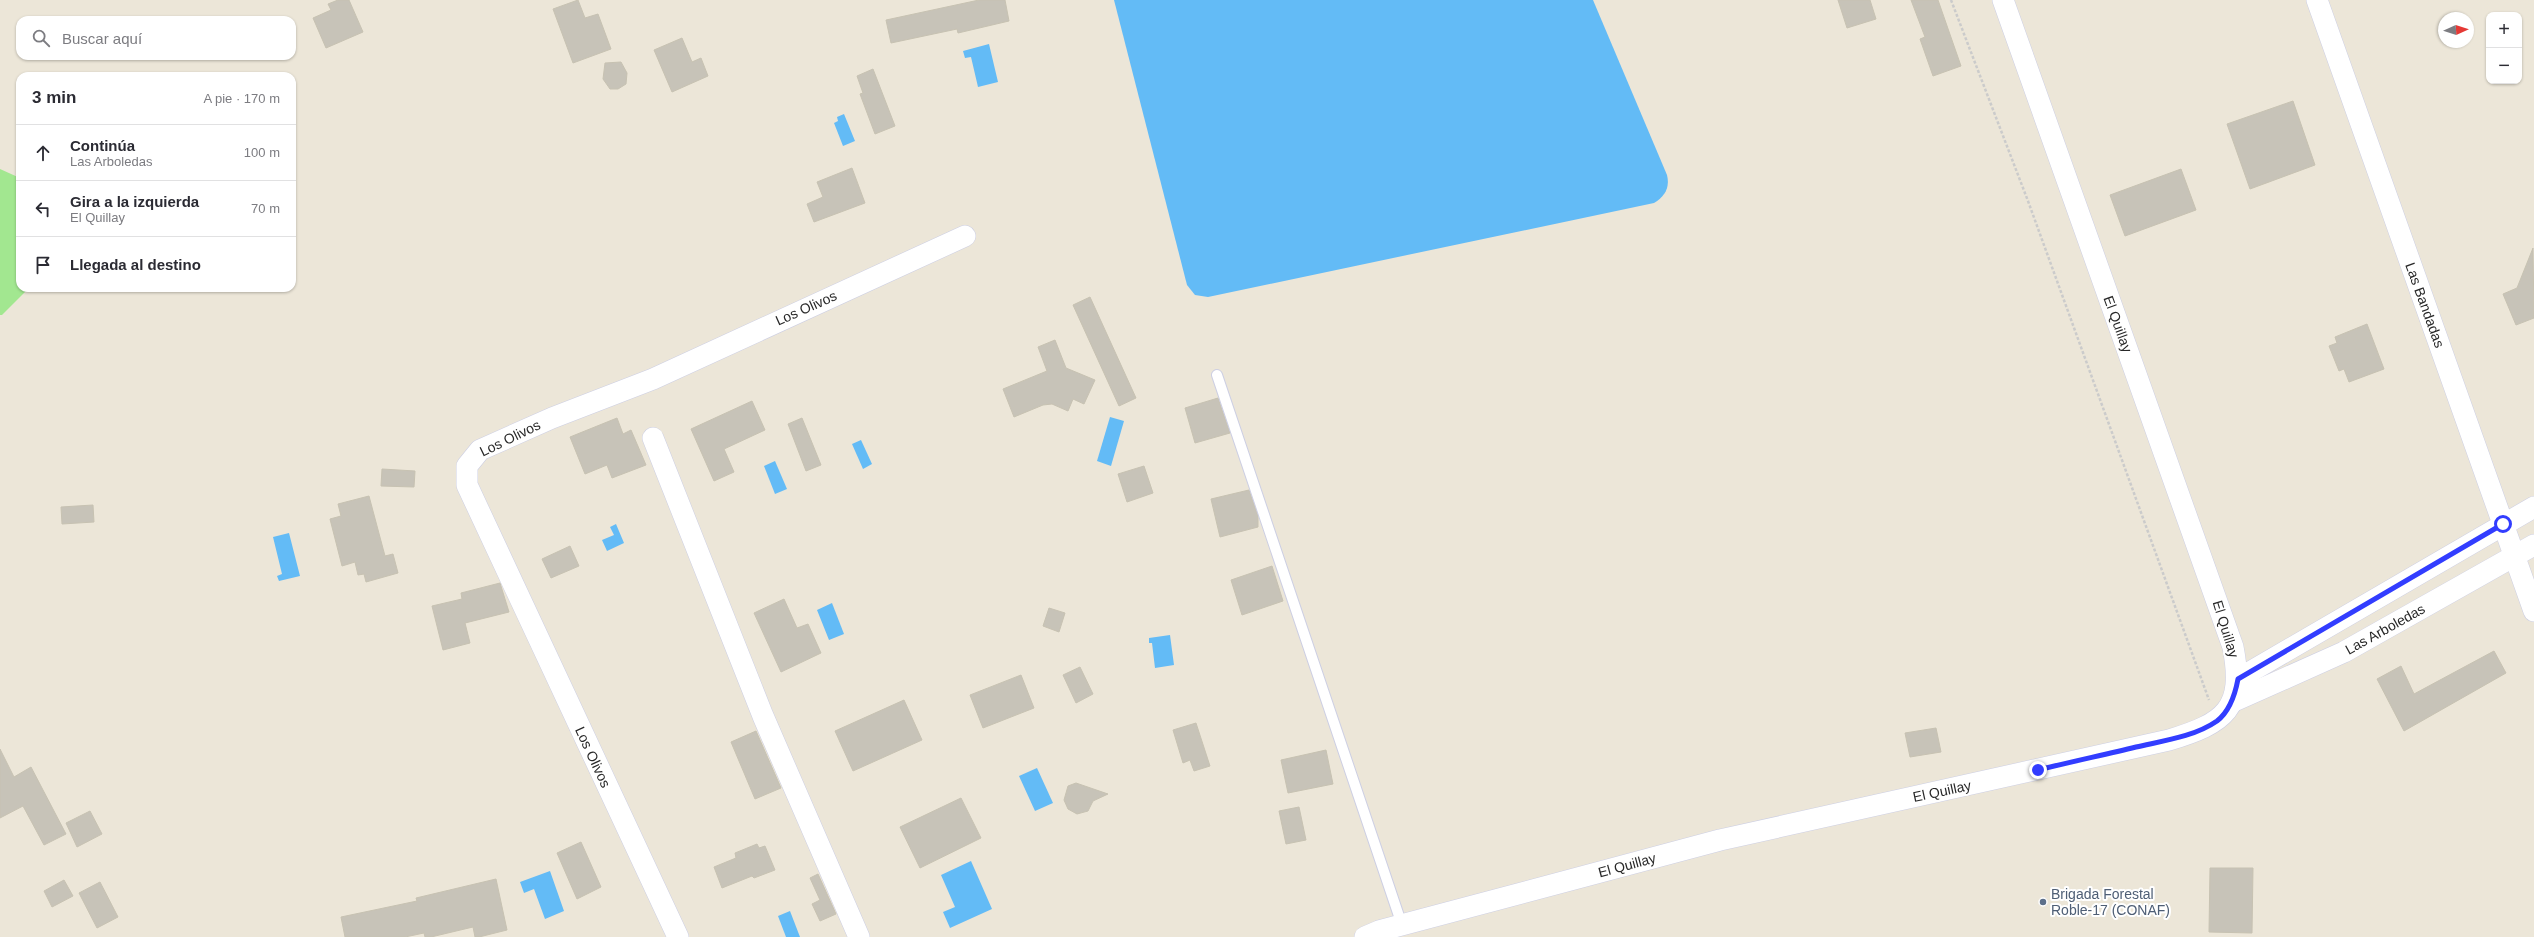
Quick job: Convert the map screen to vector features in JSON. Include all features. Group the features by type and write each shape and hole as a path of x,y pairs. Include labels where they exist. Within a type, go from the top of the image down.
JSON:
{"street":[{"name":"El Quillay","path":"1365,937 1402,925 1720,840 2169,740 2199,731 2217,721 2232,702 2238,679 2233,647 2003,0"},
{"name":"Las Bandadas","path":"2317,0 2534,611"},
{"name":"Los Olivos","path":"678,937 470,492 466,475 468,466 480,450 552,418 653,379 965,236"},
{"path":"653,438 763,716 858,937"},
{"path":"2238,679 2534,507"},
{"name":"Las Arboledas","path":"2232,702 2344,652 2534,545"}],"lane":[{"path":"1217,375 1402,925"}],"path":[{"path":"1951,0 2028,201 2217,721"}],"green space":[{"path":"0,169 16,176 16,292 25,292 2,315 0,315"}],"water":[{"path":"1114,0 1593,0 1667,175 1668,184 1666,191 1661,198 1654,203 1208,297 1195,295 1187,285"},
{"path":"989,44 998,82 978,87 971,57 965,58 963,51"},
{"path":"844,114 855,141 843,146 834,123 838,121 837,117"},
{"path":"1110,417 1124,421 1111,466 1097,461"},
{"path":"861,440 872,464 863,469 852,444"},
{"path":"775,461 787,489 775,494 764,466"},
{"path":"616,524 624,543 607,551 602,540 614,535 610,527"},
{"path":"289,533 300,576 279,581 277,576 282,574 273,537"},
{"path":"832,603 844,634 829,640 817,610"},
{"path":"1170,635 1174,665 1155,668 1152,643 1149,643 1149,638"},
{"path":"1037,768 1053,803 1035,811 1019,776"},
{"path":"971,861 992,909 950,928 943,912 955,907 941,875"},
{"path":"550,871 564,911 545,919 534,889 524,893 520,882"},
{"path":"790,911 800,937 786,937 778,916"}],"building":[{"path":"338,0 349,0 363,32 326,48 313,18 331,10 328,4"},
{"path":"578,0 585,18 598,14 611,49 573,63 553,9"},
{"path":"979,0 1005,0 1009,21 958,33 957,29 891,43 886,20"},
{"path":"1838,0 1870,0 1876,19 1847,28"},
{"path":"1911,0 1938,0 1961,66 1933,76 1920,39 1925,37"},
{"path":"682,38 692,62 701,58 708,76 672,92 654,50"},
{"path":"621,62 627,73 626,84 618,89 610,89 603,79 605,63"},
{"path":"873,69 895,126 875,134 860,94 863,93 857,76"},
{"path":"2293,101 2315,165 2250,189 2227,124"},
{"path":"852,168 865,203 814,222 807,204 823,197 817,182"},
{"path":"2181,169 2196,210 2125,236 2110,195"},
{"path":"2533,248 2534,318 2516,325 2503,294 2517,288"},
{"path":"1090,297 1136,398 1119,406 1073,305"},
{"path":"2367,324 2384,369 2349,382 2344,369 2339,371 2329,346 2337,343 2335,337"},
{"path":"1055,340 1066,368 1095,380 1084,404 1073,399 1068,411 1052,404 1043,405 1014,417 1003,389 1047,371 1038,347"},
{"path":"1218,398 1230,433 1195,443 1185,408"},
{"path":"752,401 765,430 724,449 734,472 714,481 691,429"},
{"path":"617,418 623,434 631,430 646,465 612,478 607,465 585,474 570,437"},
{"path":"802,418 821,465 806,471 788,424"},
{"path":"1144,466 1153,493 1127,502 1118,474"},
{"path":"382,469 415,471 414,487 381,486"},
{"path":"1249,490 1258,516 1258,527 1220,537 1211,499"},
{"path":"369,496 385,556 393,554 398,573 366,582 364,574 358,575 355,562 342,566 330,519 341,516 338,504"},
{"path":"93,505 94,522 62,524 61,507"},
{"path":"570,546 579,566 551,578 542,559"},
{"path":"1272,566 1283,601 1242,615 1231,580"},
{"path":"500,583 509,612 465,623 470,643 443,650 432,606 462,599 461,593"},
{"path":"784,599 797,628 808,624 821,653 781,672 754,613"},
{"path":"1049,608 1065,613 1059,632 1043,626"},
{"path":"2494,651 2506,673 2404,731 2377,679 2401,666 2414,694"},
{"path":"1080,667 1093,694 1076,703 1063,675"},
{"path":"1021,675 1034,708 983,728 970,695"},
{"path":"904,700 922,740 853,771 835,731"},
{"path":"1196,723 1210,766 1194,771 1190,760 1183,763 1173,730"},
{"path":"1936,728 1941,752 1910,757 1905,733"},
{"path":"756,731 781,788 755,799 731,742"},
{"path":"0,749 14,777 31,767 66,834 44,845 23,806 0,818"},
{"path":"1326,750 1333,784 1288,793 1281,760"},
{"path":"1076,783 1108,794 1093,801 1088,811 1077,814 1068,809 1064,800 1068,786"},
{"path":"961,798 981,838 920,868 900,827"},
{"path":"1299,807 1306,840 1286,844 1279,811"},
{"path":"90,811 102,834 77,847 66,823"},
{"path":"581,842 601,887 577,899 557,853"},
{"path":"757,844 759,848 765,846 775,870 754,878 752,876 722,888 714,867 736,858 735,853"},
{"path":"2210,868 2253,868 2252,933 2209,932"},
{"path":"818,874 836,914 820,921 812,904 820,900 810,878"},
{"path":"496,879 507,930 479,937 475,937 473,927 431,937 425,937 424,933 405,937 345,937 341,917 417,901 416,898"},
{"path":"64,880 73,896 52,907 44,891"},
{"path":"100,882 118,917 97,928 79,893"}],"place":[{"name":"Brigada Forestal Roble-17 (CONAF)","path":"2043,902"}],"route":[{"path":"2038,770 2169,740 2199,731 2217,721 2225,713 2232,702 2238,679 2503,524"}]}
